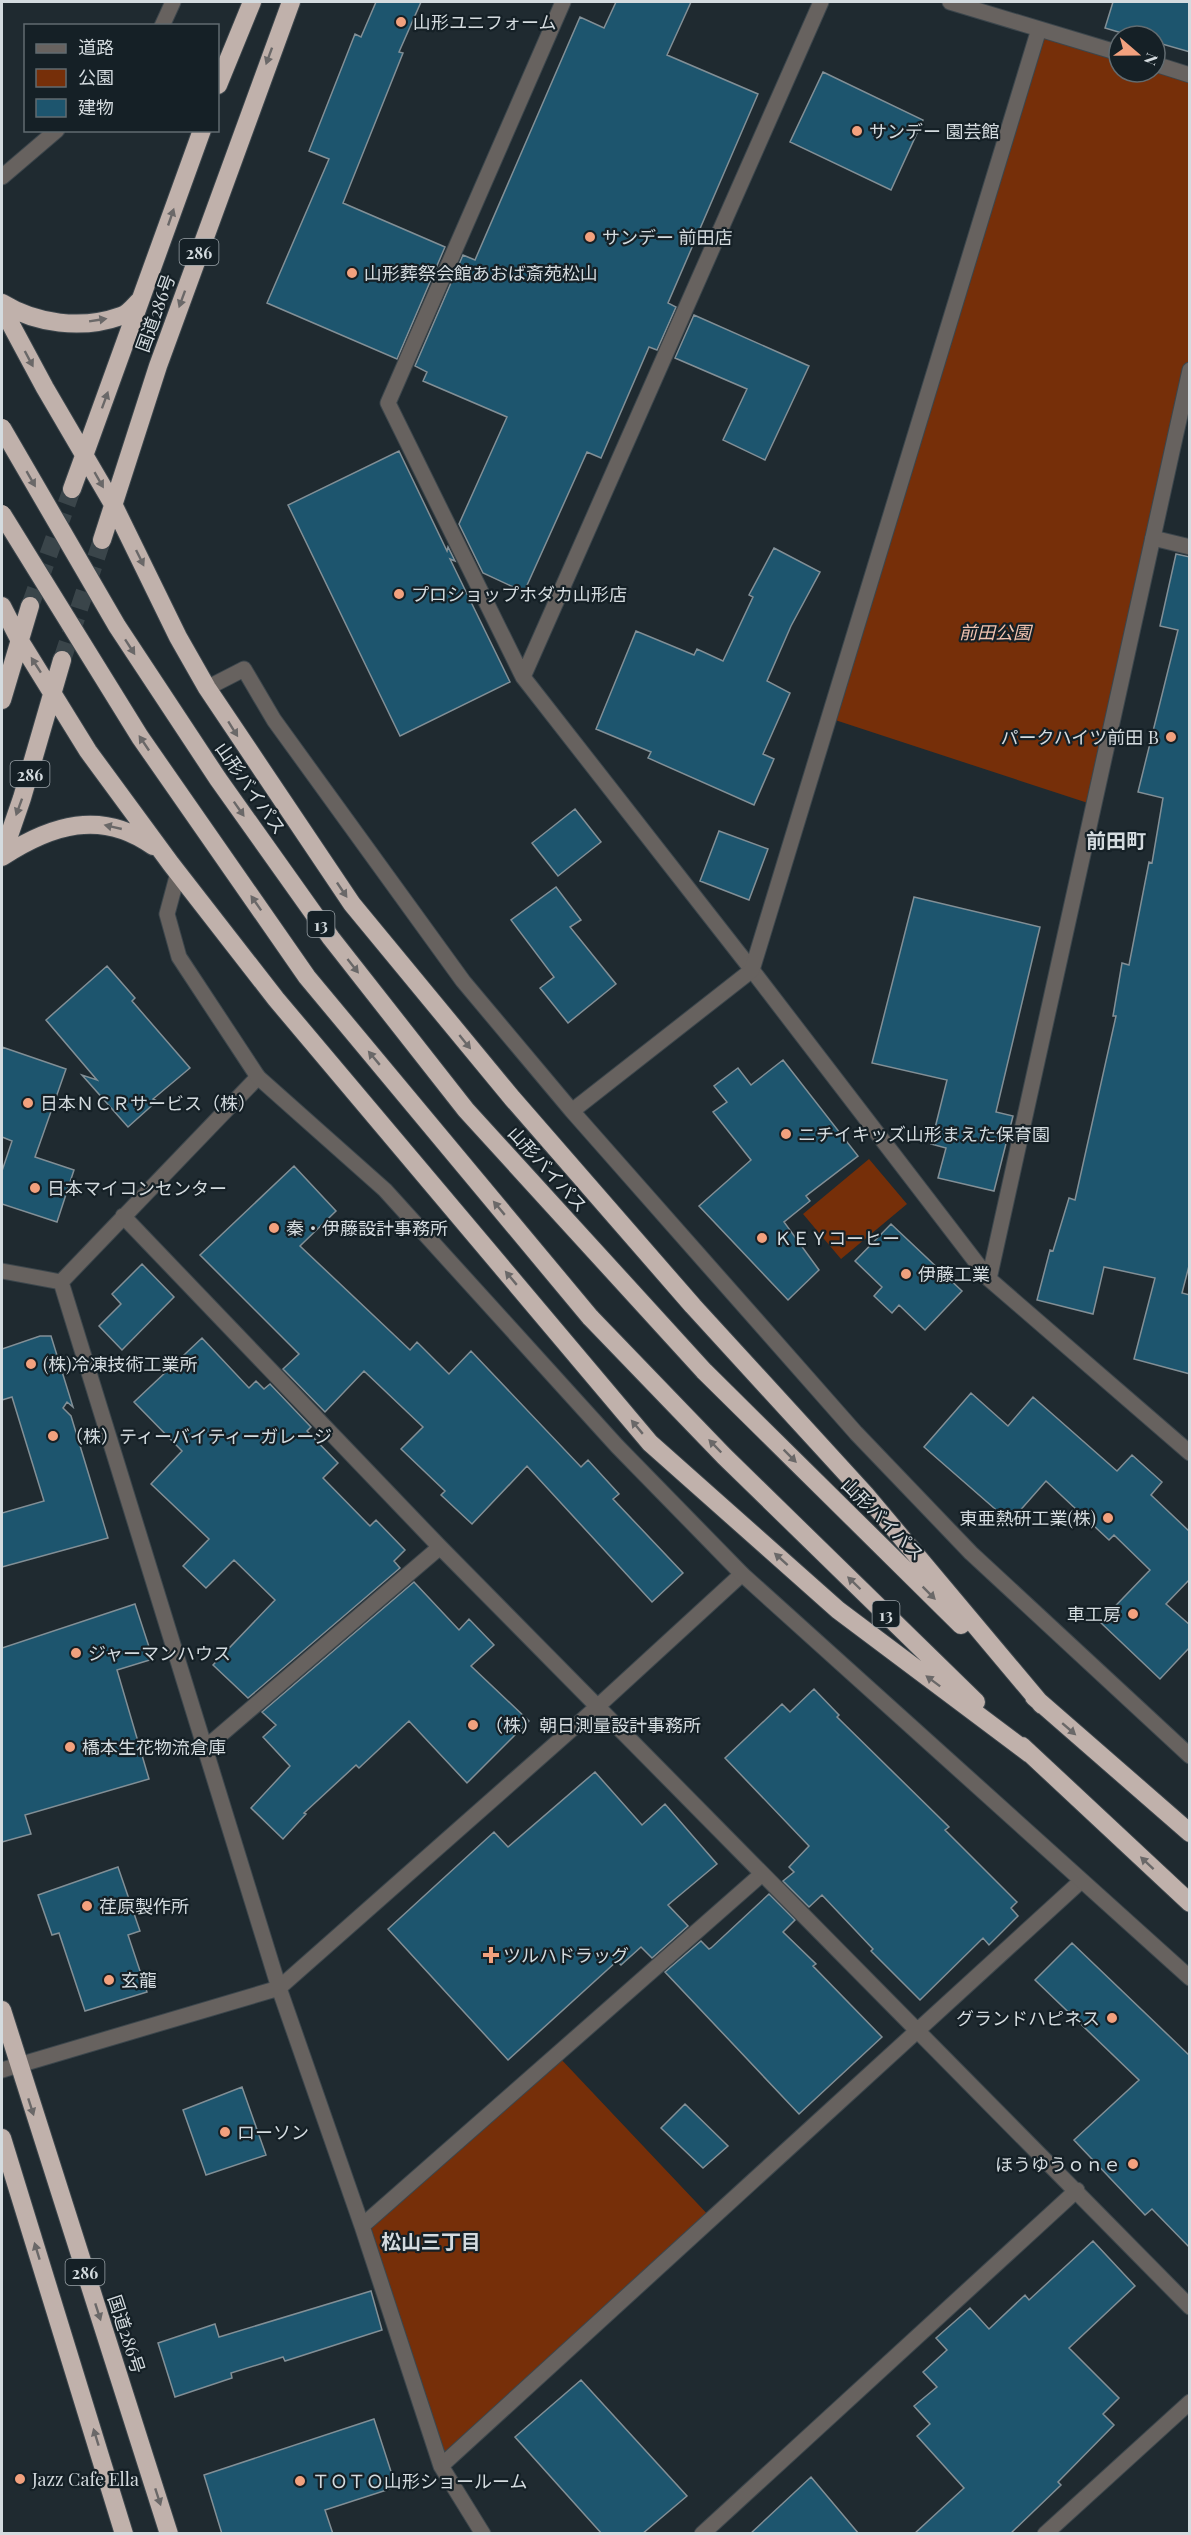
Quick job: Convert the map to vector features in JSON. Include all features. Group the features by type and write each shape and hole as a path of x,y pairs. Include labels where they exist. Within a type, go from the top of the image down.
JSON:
{"highway":[{"path":"219,83 252,2"},
{"name":"国道286号","path":"102,540 158,366 291,2"},
{"name":"国道286号","path":"72,489 201,132"},
{"path":"2,305 21,315 49,321 77,323 123,316 143,297"},
{"path":"2,305 114,506 178,637 207,688 360,914 512,1098 693,1306 865,1494 1042,1705"},
{"name":"山形バイパス","path":"2,428 117,626 218,779 331,938 466,1110 704,1371 1042,1705 1190,1833"},
{"name":"13","path":"2,514 140,737 307,977 590,1317 724,1456 1030,1754 1190,1903"},
{"path":"2,606 20,641 88,751 178,873 276,999 650,1443 838,1610 1030,1754"},
{"path":"2,700 30,606"},
{"name":"286","path":"2,856 22,798 62,660"},
{"path":"2,856 31,838 67,826 105,824 133,832 164,854"},
{"name":"国道286号","path":"2,2010 9,2068 169,2534"},
{"name":"286","path":"2,2138 124,2534"}],"street":[{"path":"163,24 173,2"},
{"path":"563,2 388,403 523,677 752,969 989,1279 1190,1453"},
{"path":"523,677 821,2"},
{"path":"950,2 1107,49"},
{"path":"572,1111 752,969 1039,29"},
{"path":"1167,68 1190,75"},
{"path":"2,177 55,132"},
{"path":"989,1279 1190,370"},
{"path":"1153,538 1190,547"},
{"path":"207,688 244,669 274,720 464,981 572,1111 856,1433 962,1544 1190,1756"},
{"path":"178,873 167,914 179,957 258,1077 385,1190 617,1446 742,1574 1080,1882 1190,1978"},
{"path":"61,1282 258,1077"},
{"path":"123,1216 440,1547 1190,2307"},
{"path":"2,1271 61,1282"},
{"path":"61,1282 279,1988 362,2226 441,2466 483,2534"},
{"path":"204,1749 440,1547"},
{"path":"9,2068 279,1988 597,1707 742,1574"},
{"path":"362,2226 762,1874"},
{"path":"441,2466 920,2031 1080,1882"},
{"path":"702,2534 1077,2190"},
{"path":"1044,2534 1190,2402"}],"green space":[{"name":"前田公園","path":"1039,29 1107,49 1107,84 1167,84 1167,68 1189,75 1189,368 1094,805 829,718"},
{"path":"869,1159 907,1204 841,1259 803,1214"},
{"path":"559,2057 713,2220 441,2466 362,2226"}],"building":[{"name":"山形葬祭会館あおば斎苑松山","path":"376,2 421,2 399,52 403,53 343,203 445,247 397,359 267,303 329,159 309,151 355,34 361,37"},
{"name":"サンデー 前田店","path":"616,2 691,2 667,55 758,94 668,303 676,307 657,350 649,347 601,458 587,452 524,592 483,573 459,524 507,417 423,381 427,372 415,366 463,255 475,260 580,17 604,28"},
{"path":"1113,2 1190,2 1190,52 1167,45 1167,24 1107,24 1107,29 1105,28"},
{"name":"サンデー 園芸館","path":"823,72 923,120 891,190 790,142"},
{"path":"694,315 809,366 765,460 723,440 747,389 675,358"},
{"name":"プロショップホダカ山形店","path":"399,451 447,551 448,547 455,561 450,559 510,682 400,736 288,505"},
{"path":"774,548 820,572 791,626 767,681 790,693 763,754 774,759 754,805 648,758 651,752 596,729 636,631 694,655 697,649 723,661 753,597 749,595"},
{"path":"1176,554 1190,557 1190,1262 1182,1293 1190,1295 1190,1374 1134,1359 1155,1278 1104,1267 1093,1314 1037,1300 1050,1250 1053,1251 1069,1198 1075,1200 1116,1016 1113,1016 1122,963 1129,965 1149,862 1152,863 1163,798 1138,792 1178,630 1160,626"},
{"path":"575,809 601,842 558,876 532,843"},
{"path":"719,831 768,849 749,900 700,881"},
{"path":"556,887 581,920 570,927 616,984 568,1023 540,988 554,977 511,920"},
{"path":"914,897 1040,927 996,1112 1013,1116 994,1191 938,1178 946,1148 931,1144 947,1080 872,1063"},
{"path":"107,966 135,998 132,1001 190,1068 153,1099 157,1101 128,1127 82,1075 97,1080 46,1020"},
{"path":"2,1047 66,1069 35,1157 74,1170 57,1222 2,1204 2,1171 12,1141 2,1137"},
{"name":"ニチイキッズ山形まえた保育園","path":"783,1060 858,1156 806,1196 810,1201 784,1222 819,1270 788,1300 699,1206 751,1160 713,1112 727,1102 714,1086 738,1068 751,1085"},
{"path":"294,1166 336,1211 300,1246 410,1350 417,1342 449,1374 471,1351 581,1467 588,1460 619,1494 613,1499 683,1573 652,1602 527,1466 472,1524 441,1495 445,1491 401,1449 423,1427 364,1371 325,1412 283,1369 299,1354 200,1255"},
{"name":"伊藤工業","path":"891,1224 962,1291 925,1330 899,1305 892,1313 874,1296 882,1287 855,1261"},
{"path":"142,1264 174,1297 122,1350 99,1326 121,1304 112,1294"},
{"path":"40,1336 51,1336 73,1407 67,1402 63,1408 71,1416 108,1538 2,1567 2,1513 44,1501 12,1397 2,1400 2,1349"},
{"path":"202,1338 249,1388 256,1381 264,1389 270,1384 311,1427 307,1431 338,1463 323,1478 370,1526 376,1520 405,1550 394,1561 400,1568 248,1698 213,1665 275,1600 234,1560 206,1588 183,1566 209,1539 151,1484 182,1451 134,1402"},
{"path":"971,1393 1008,1426 1033,1397 1117,1471 1132,1455 1162,1482 1151,1495 1190,1532 1190,1579 1166,1604 1190,1625 1190,1647 1160,1679 1100,1622 1150,1570 1114,1535 1109,1540 1046,1481 1010,1522 924,1447"},
{"path":"414,1582 459,1630 469,1619 494,1645 471,1666 529,1721 467,1783 409,1721 359,1768 356,1765 304,1813 306,1814 283,1839 251,1808 290,1766 263,1737 276,1725 262,1712"},
{"name":"橋本生花物流倉庫","path":"135,1604 153,1659 117,1670 149,1779 25,1815 31,1834 2,1842 2,1648"},
{"path":"814,1689 839,1715 837,1717 949,1827 945,1830 1017,1902 1011,1908 1018,1916 989,1945 983,1938 920,2000 871,1951 873,1949 822,1895 809,1907 783,1881 794,1872 789,1867 809,1846 725,1758 782,1704 790,1712"},
{"path":"595,1772 642,1825 665,1804 717,1864 668,1905 688,1926 652,1958 641,1947 621,1965 617,1961 508,2060 388,1929 494,1832 508,1847"},
{"path":"118,1867 140,1931 128,1935 147,1992 85,2011 59,1933 52,1935 38,1895"},
{"path":"769,1894 795,1920 783,1932 816,1964 813,1966 882,2037 799,2114 665,1972 701,1941 709,1949 711,1948"},
{"path":"1072,1943 1190,2056 1190,2248 1152,2209 1145,2215 1074,2140 1139,2080 1035,1980"},
{"name":"ローソン","path":"242,2087 266,2155 206,2175 183,2110"},
{"path":"685,2104 728,2146 703,2168 661,2128"},
{"path":"1093,2241 1135,2286 1069,2348 1119,2398 1103,2414 1114,2425 1058,2482 1061,2485 1010,2534 914,2534 964,2488 917,2436 930,2424 914,2406 937,2387 923,2372 947,2350 936,2338 970,2308 989,2329 1025,2295 1029,2300"},
{"path":"371,2291 382,2330 285,2361 283,2357 231,2373 232,2378 175,2397 158,2343 215,2324 219,2337"},
{"path":"581,2380 687,2496 642,2534 602,2534 515,2437"},
{"name":"ＴＯＴＯ山形ショールーム","path":"374,2419 396,2487 325,2510 333,2534 222,2534 204,2475"},
{"path":"811,2477 859,2534 750,2534"}],"tunnel":[{"path":"30,606 72,489"},
{"path":"62,660 102,540"}],"place":[{"name":"山形ユニフォーム","path":"401,22"},
{"name":"サンデー 園芸館","path":"857,131"},
{"name":"サンデー 前田店","path":"590,237"},
{"name":"山形葬祭会館あおば斎苑松山","path":"352,273"},
{"name":"プロショップホダカ山形店","path":"399,594"},
{"name":"パークハイツ前田 B","path":"1171,737"},
{"name":"日本ＮＣＲサービス（株）","path":"28,1103"},
{"name":"ニチイキッズ山形まえた保育園","path":"786,1134"},
{"name":"日本マイコンセンター","path":"35,1188"},
{"name":"秦・伊藤設計事務所","path":"274,1228"},
{"name":"ＫＥＹコーヒー","path":"762,1238"},
{"name":"伊藤工業","path":"906,1274"},
{"name":"(株)冷凍技術工業所","path":"31,1364"},
{"name":"（株）ティーバイティーガレージ","path":"53,1436"},
{"name":"東亜熱研工業(株)","path":"1108,1518"},
{"name":"車工房","path":"1133,1614"},
{"name":"ジャーマンハウス","path":"76,1653"},
{"name":"（株）朝日測量設計事務所","path":"473,1725"},
{"name":"橋本生花物流倉庫","path":"70,1747"},
{"name":"荏原製作所","path":"87,1906"},
{"name":"ツルハドラッグ","path":"491,1955"},
{"name":"玄龍","path":"109,1980"},
{"name":"グランドハピネス","path":"1112,2018"},
{"name":"ローソン","path":"225,2132"},
{"name":"ほうゆうｏｎｅ","path":"1133,2164"},
{"name":"Jazz Cafe Ella","path":"20,2479"},
{"name":"ＴＯＴＯ山形ショールーム","path":"300,2481"}],"district":[{"name":"前田町","path":"1116,839"},
{"name":"松山三丁目","path":"431,2240"}]}
